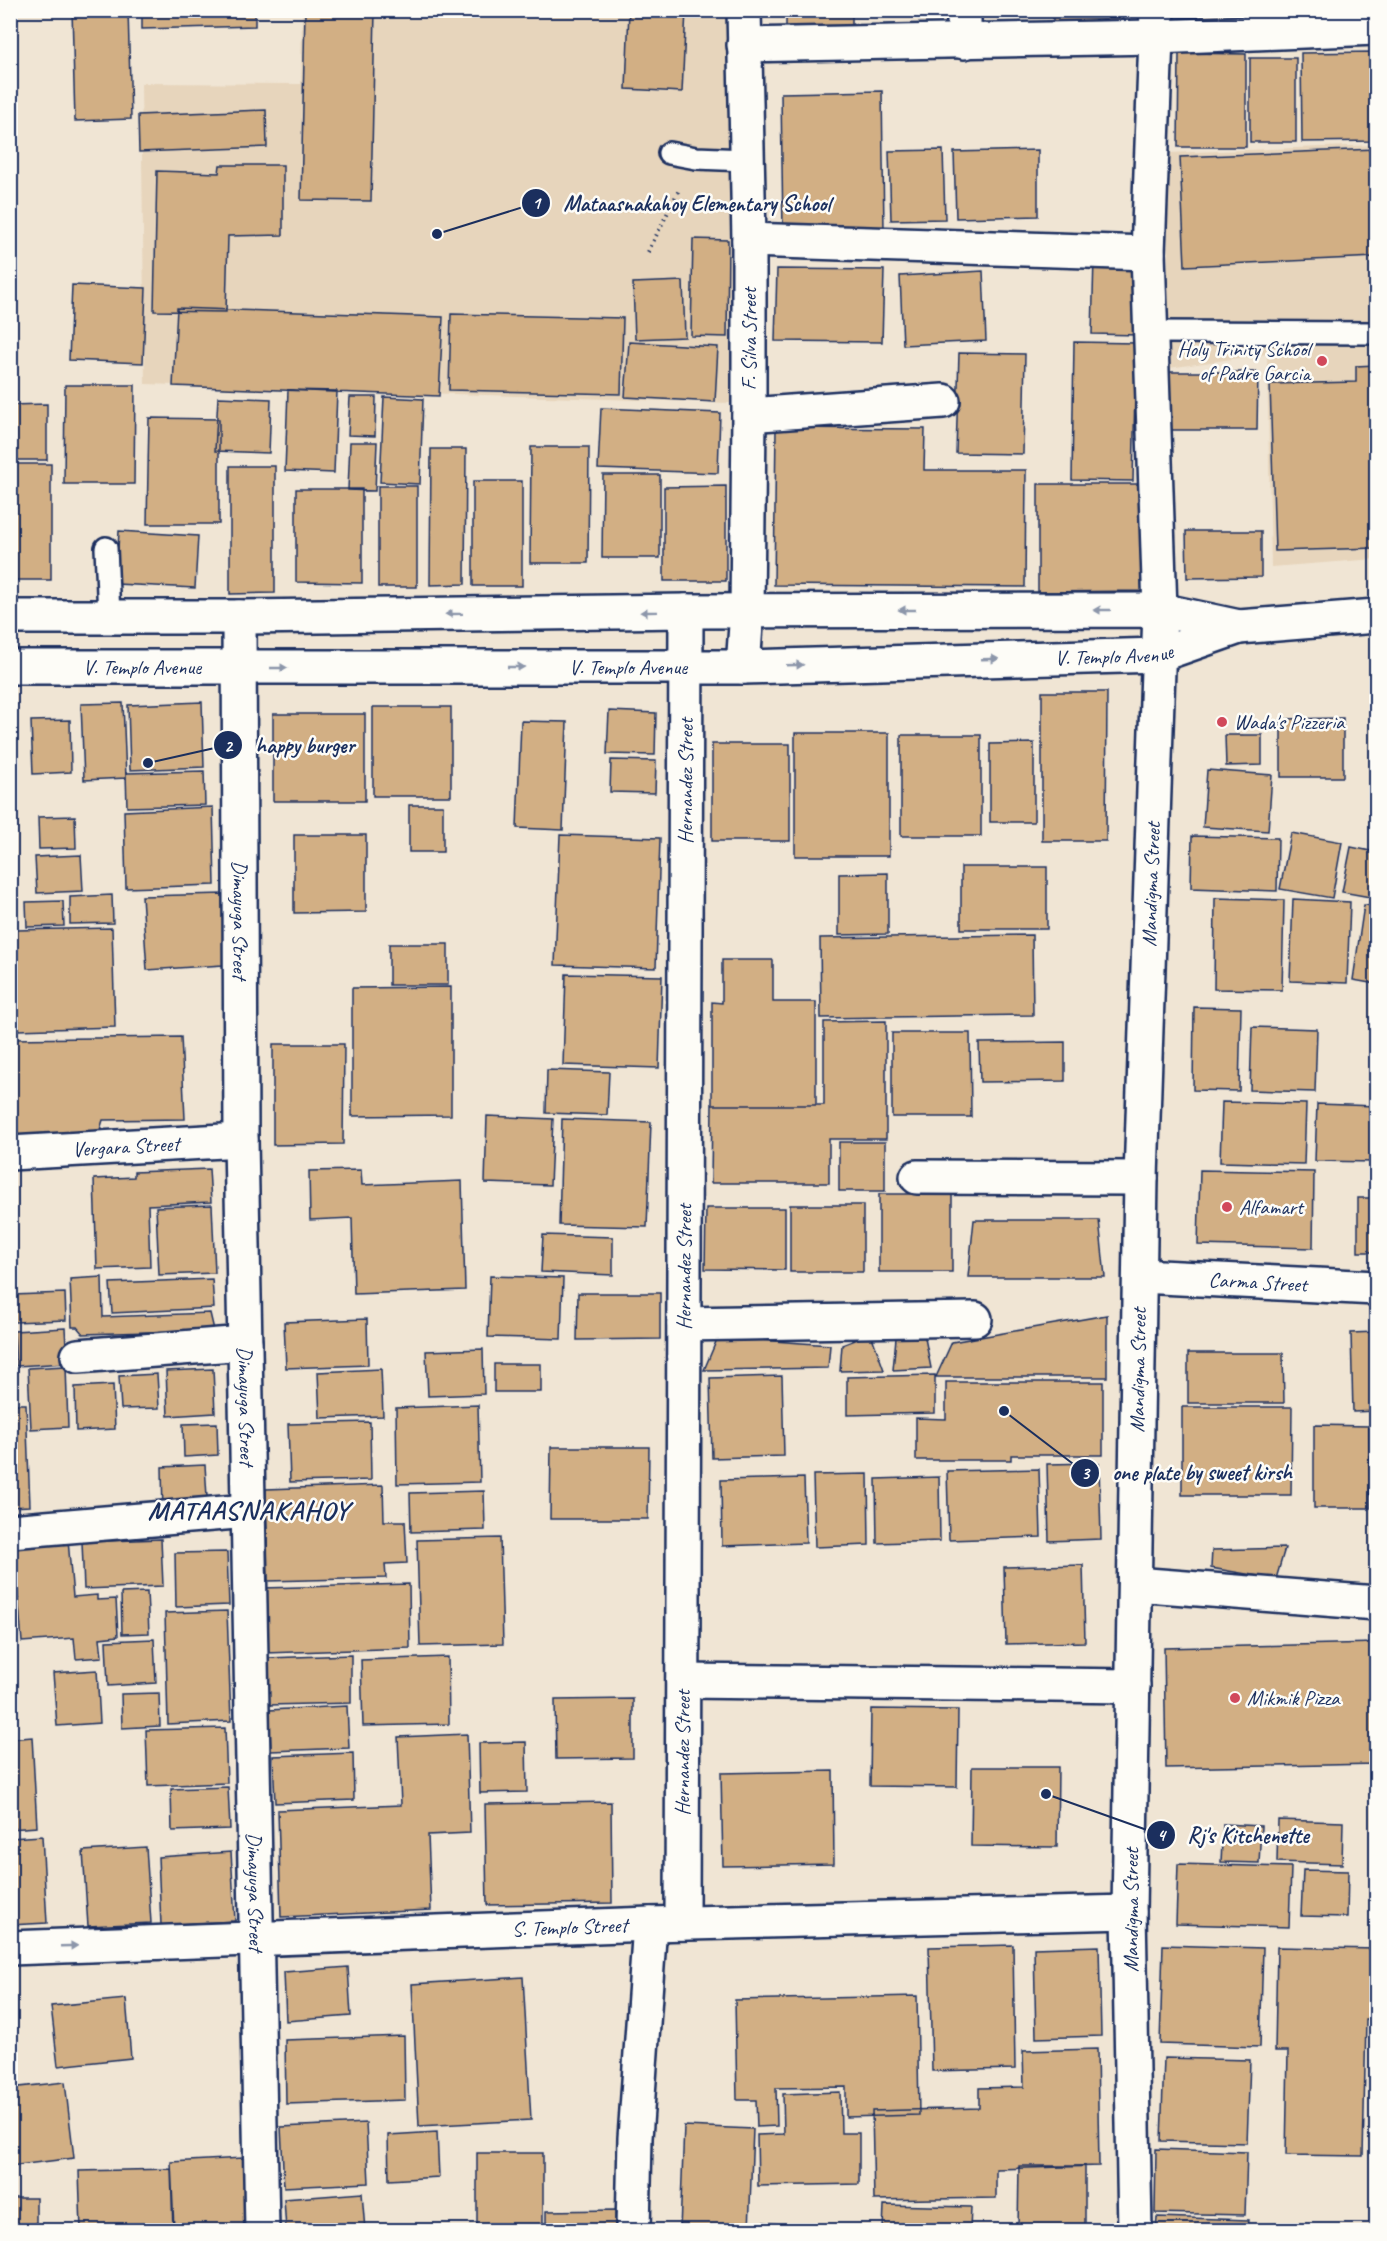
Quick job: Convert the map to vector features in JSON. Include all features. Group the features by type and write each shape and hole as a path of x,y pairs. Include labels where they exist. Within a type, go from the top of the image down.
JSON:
{"street":[{"name":"F. Silva Street","path":"742,667 747,611 749,415 749,240 744,10"},
{"path":"744,45 964,26 1369,22"},
{"name":"Mandigma Street","path":"1135,2230 1129,1912 1141,1178 1160,655 1148,253 1157,24"},
{"path":"749,240 1148,253"},
{"path":"749,415 943,401"},
{"name":"V. Templo Avenue","path":"10,616 239,618 686,611 1160,610 1239,627"},
{"name":"Hernandez Street","path":"633,2230 635,2138 666,1924 683,1681 686,611"},
{"name":"V. Templo Avenue","path":"10,667 742,667 1160,655 1239,627 1377,616"},
{"name":"Dimayuga Street","path":"239,618 241,1140 262,2230"},
{"name":"Vergara Street","path":"10,1153 241,1140"},
{"path":"917,1178 1141,1178"},
{"name":"Carma Street","path":"1140,1276 1377,1288"},
{"path":"684,1324 975,1319"},
{"path":"78,1356 245,1343"},
{"path":"10,1531 248,1511"},
{"path":"1135,1584 1377,1603"},
{"path":"683,1681 1133,1686"},
{"name":"S. Templo Street","path":"10,1948 666,1924 1129,1912"}],"lane":[{"path":"669,153 696,158 746,160"},
{"path":"1151,332 1377,333"},
{"path":"106,548 109,616"}],"path":[{"path":"648,252 696,158"}],"shaded area":[{"path":"302,11 733,11 730,403 145,384 141,83 301,84"},
{"name":"Holy Trinity School of Padre Garcia","path":"1376,145 1376,559 1271,567 1267,354 1169,368 1167,153"}],"building":[{"path":"72,10 128,10 131,119 75,121"},
{"path":"142,10 255,10 255,26 142,29"},
{"path":"305,10 375,10 371,201 301,200"},
{"path":"629,10 686,10 682,92 626,89"},
{"path":"786,10 852,10 852,26 786,28"},
{"path":"1053,10 1122,10 1122,24 1053,24"},
{"path":"1376,52 1376,141 1302,142 1301,53"},
{"path":"1179,53 1246,54 1246,147 1178,147"},
{"path":"1250,58 1296,58 1296,142 1250,142"},
{"path":"882,91 884,230 783,232 781,93"},
{"path":"266,110 267,147 139,152 138,115"},
{"path":"1376,149 1376,257 1185,266 1180,157"},
{"path":"943,150 945,219 891,220 889,151"},
{"path":"1038,150 1038,216 956,218 954,152"},
{"path":"220,165 283,165 283,235 228,236 226,312 154,311 157,171 219,173"},
{"path":"693,239 728,240 727,337 691,336"},
{"path":"1094,258 1140,259 1139,335 1092,334"},
{"path":"777,269 884,270 882,342 775,341"},
{"path":"983,271 986,341 903,345 900,276"},
{"path":"683,281 685,337 635,339 633,283"},
{"path":"72,285 146,288 143,363 69,360"},
{"path":"177,308 443,317 439,396 173,386"},
{"path":"10,314 14,314 16,379 10,379"},
{"path":"451,314 623,318 621,394 449,390"},
{"path":"629,342 718,347 715,402 625,397"},
{"path":"1074,342 1136,343 1133,481 1072,480"},
{"path":"959,353 1025,354 1023,454 956,453"},
{"path":"1376,365 1376,433 1374,434 1376,548 1275,551 1270,384 1356,382 1356,366"},
{"path":"1170,372 1258,372 1257,430 1170,430"},
{"path":"65,385 135,385 134,484 64,484"},
{"path":"288,390 337,391 334,473 285,471"},
{"path":"218,397 271,399 269,453 215,451"},
{"path":"350,397 376,397 375,436 348,435"},
{"path":"384,397 423,399 420,484 380,482"},
{"path":"47,404 47,460 10,460 10,405"},
{"path":"601,408 720,413 718,473 598,469"},
{"path":"149,418 219,419 219,524 147,524"},
{"path":"776,428 925,429 924,470 1026,470 1025,587 774,585"},
{"path":"350,442 377,442 375,491 348,490"},
{"path":"531,447 589,447 588,563 530,563"},
{"path":"431,449 466,449 465,584 430,585"},
{"path":"13,464 51,464 51,580 14,580 14,546 10,546 10,487 13,487"},
{"path":"230,466 275,466 275,593 230,594"},
{"path":"603,475 660,475 660,558 602,558"},
{"path":"473,481 522,481 522,586 473,586"},
{"path":"1038,484 1146,484 1145,591 1038,592"},
{"path":"378,486 417,486 417,587 378,587"},
{"path":"726,486 726,581 664,581 664,487"},
{"path":"296,489 362,489 362,583 296,582"},
{"path":"119,531 198,536 195,588 116,584"},
{"path":"1186,531 1261,531 1261,577 1187,578"},
{"path":"1042,692 1107,692 1106,841 1042,841"},
{"path":"202,702 204,767 130,770 128,705"},
{"path":"123,703 126,778 84,780 81,704"},
{"path":"373,707 451,707 451,796 373,796"},
{"path":"609,711 656,713 655,755 607,754"},
{"path":"273,714 365,714 365,801 273,801"},
{"path":"1343,718 1343,777 1281,777 1281,719"},
{"path":"70,720 71,772 33,774 31,721"},
{"path":"521,721 567,722 563,830 517,828"},
{"path":"795,733 889,733 889,856 795,856"},
{"path":"901,735 981,735 981,836 901,836"},
{"path":"1225,735 1262,735 1262,765 1226,766"},
{"path":"1034,743 1034,822 990,822 990,744"},
{"path":"712,744 790,744 790,841 712,841"},
{"path":"611,760 656,761 655,793 610,792"},
{"path":"1207,770 1272,775 1268,831 1203,827"},
{"path":"204,771 205,805 127,807 126,773"},
{"path":"409,805 443,805 443,852 409,852"},
{"path":"213,807 215,885 126,888 124,811"},
{"path":"75,816 76,848 39,849 38,817"},
{"path":"1291,833 1342,842 1332,898 1280,889"},
{"path":"294,835 366,835 366,912 294,913"},
{"path":"560,835 660,838 656,968 555,965"},
{"path":"1192,836 1278,838 1277,891 1191,888"},
{"path":"1351,847 1376,852 1376,898 1342,892"},
{"path":"81,855 83,891 37,893 35,857"},
{"path":"961,867 1047,867 1047,929 961,929"},
{"path":"888,873 888,934 839,935 839,874"},
{"path":"224,894 223,965 147,970 142,896"},
{"path":"112,895 113,923 70,924 70,897"},
{"path":"1215,898 1284,900 1282,990 1214,989"},
{"path":"1293,899 1350,902 1347,983 1290,981"},
{"path":"63,901 64,926 27,927 26,902"},
{"path":"1364,905 1376,906 1376,984 1353,980"},
{"path":"112,928 115,1027 18,1030 15,930"},
{"path":"1032,935 1033,1015 821,1018 820,938"},
{"path":"389,944 448,944 448,985 389,985"},
{"path":"722,960 773,960 773,1002 816,1002 816,1105 712,1105 712,1002 722,1003"},
{"path":"566,974 662,976 659,1068 563,1065"},
{"path":"451,987 451,1115 352,1116 352,988"},
{"path":"1194,1007 1241,1008 1239,1091 1193,1090"},
{"path":"886,1021 886,1139 829,1139 829,1183 711,1183 712,1105 824,1105 824,1022"},
{"path":"1252,1027 1317,1029 1315,1092 1250,1090"},
{"path":"892,1033 970,1033 971,1117 892,1117"},
{"path":"181,1037 185,1119 103,1120 99,1133 10,1141 10,1039"},
{"path":"1065,1042 1065,1081 980,1082 979,1043"},
{"path":"273,1044 344,1044 343,1144 273,1145"},
{"path":"547,1070 609,1072 607,1115 546,1113"},
{"path":"1222,1102 1306,1104 1304,1164 1220,1162"},
{"path":"1317,1104 1376,1106 1376,1162 1315,1161"},
{"path":"487,1116 553,1119 550,1185 485,1183"},
{"path":"562,1119 651,1122 647,1227 559,1225"},
{"path":"839,1142 885,1142 885,1191 839,1191"},
{"path":"209,1169 211,1202 148,1205 150,1267 97,1269 94,1179 134,1177 134,1172"},
{"path":"361,1170 362,1185 462,1181 465,1290 354,1294 352,1218 310,1220 309,1171"},
{"path":"1200,1170 1314,1172 1313,1248 1198,1245"},
{"path":"879,1194 952,1194 952,1272 879,1272"},
{"path":"1358,1198 1376,1198 1376,1252 1358,1252"},
{"path":"212,1205 215,1273 159,1275 156,1207"},
{"path":"790,1205 863,1205 863,1272 790,1272"},
{"path":"706,1208 785,1208 785,1270 705,1269"},
{"path":"974,1220 1099,1220 1105,1277 968,1277"},
{"path":"543,1235 613,1237 613,1275 541,1272"},
{"path":"490,1276 563,1278 561,1339 488,1337"},
{"path":"102,1277 103,1317 210,1313 214,1330 83,1334 77,1327 72,1327 70,1279"},
{"path":"212,1279 214,1308 112,1313 110,1283"},
{"path":"65,1293 66,1320 14,1322 13,1295"},
{"path":"578,1293 660,1293 660,1339 577,1340"},
{"path":"1107,1315 1107,1377 936,1377 952,1342"},
{"path":"367,1319 368,1365 286,1368 284,1322"},
{"path":"65,1328 67,1363 16,1366 14,1331"},
{"path":"1376,1332 1376,1411 1353,1412 1351,1333"},
{"path":"924,1333 931,1368 893,1370 896,1338"},
{"path":"871,1334 884,1370 840,1371 842,1345"},
{"path":"718,1337 830,1345 828,1368 704,1370"},
{"path":"483,1349 484,1394 428,1396 426,1351"},
{"path":"1188,1353 1283,1353 1284,1403 1188,1403"},
{"path":"494,1364 541,1364 541,1392 494,1392"},
{"path":"66,1366 68,1427 31,1429 28,1368"},
{"path":"213,1369 215,1413 168,1416 166,1371"},
{"path":"381,1369 383,1416 320,1418 318,1372"},
{"path":"157,1374 159,1408 121,1409 119,1376"},
{"path":"935,1375 935,1413 847,1415 847,1377"},
{"path":"782,1376 784,1456 712,1458 710,1378"},
{"path":"946,1382 1103,1382 1103,1455 1011,1455 1011,1460 916,1460 916,1418 946,1419"},
{"path":"113,1385 115,1429 76,1431 75,1387"},
{"path":"10,1404 26,1404 30,1506 10,1507"},
{"path":"478,1405 480,1482 397,1484 396,1408"},
{"path":"1182,1407 1292,1407 1291,1495 1182,1495"},
{"path":"370,1422 371,1480 290,1482 288,1424"},
{"path":"217,1423 218,1455 184,1457 183,1424"},
{"path":"1314,1425 1369,1426 1370,1508 1314,1508"},
{"path":"551,1447 649,1447 648,1519 550,1519"},
{"path":"1099,1463 1101,1539 1049,1541 1047,1464"},
{"path":"205,1465 208,1513 163,1515 162,1467"},
{"path":"1039,1469 1041,1537 949,1540 947,1471"},
{"path":"868,1474 869,1545 815,1547 813,1475"},
{"path":"939,1477 940,1541 877,1543 876,1479"},
{"path":"804,1478 806,1543 722,1546 721,1480"},
{"path":"383,1485 384,1521 405,1521 407,1563 385,1564 386,1578 268,1581 266,1489"},
{"path":"484,1491 485,1530 411,1532 410,1493"},
{"path":"500,1538 503,1644 420,1646 417,1540"},
{"path":"161,1539 163,1586 84,1589 82,1542"},
{"path":"68,1540 73,1597 97,1595 97,1600 116,1599 118,1636 100,1638 102,1657 76,1659 74,1638 22,1642 14,1544"},
{"path":"1285,1548 1276,1579 1211,1568 1212,1550"},
{"path":"227,1552 229,1605 176,1607 175,1553"},
{"path":"1083,1565 1085,1642 1006,1644 1004,1567"},
{"path":"409,1584 410,1648 266,1653 264,1588"},
{"path":"147,1592 149,1633 122,1634 121,1593"},
{"path":"227,1611 231,1721 168,1724 165,1613"},
{"path":"154,1639 156,1683 108,1686 106,1641"},
{"path":"1376,1643 1376,1764 1166,1768 1164,1648"},
{"path":"351,1655 351,1703 269,1705 268,1658"},
{"path":"448,1657 449,1724 363,1726 361,1660"},
{"path":"97,1670 100,1723 57,1726 53,1673"},
{"path":"159,1693 160,1726 122,1728 121,1694"},
{"path":"633,1699 633,1758 556,1759 555,1700"},
{"path":"347,1706 349,1748 271,1751 269,1710"},
{"path":"871,1709 958,1710 957,1787 870,1786"},
{"path":"225,1728 227,1783 148,1786 146,1730"},
{"path":"467,1734 470,1833 428,1835 431,1910 281,1917 278,1810 401,1805 398,1737"},
{"path":"32,1737 37,1827 10,1829 10,1739"},
{"path":"526,1742 527,1792 480,1793 479,1743"},
{"path":"353,1753 354,1800 275,1803 273,1756"},
{"path":"972,1767 1058,1767 1057,1847 971,1846"},
{"path":"833,1771 834,1864 723,1866 721,1773"},
{"path":"228,1787 230,1829 172,1831 171,1789"},
{"path":"611,1802 612,1903 487,1905 485,1804"},
{"path":"1278,1820 1343,1822 1342,1864 1277,1862"},
{"path":"1223,1824 1261,1826 1259,1863 1221,1862"},
{"path":"42,1836 47,1923 10,1925 10,1838"},
{"path":"146,1847 151,1923 88,1926 83,1851"},
{"path":"231,1852 235,1921 161,1925 158,1857"},
{"path":"1178,1864 1291,1867 1289,1927 1176,1924"},
{"path":"1303,1870 1348,1871 1347,1917 1301,1916"},
{"path":"1013,1945 1015,2069 932,2071 929,1947"},
{"path":"1163,1945 1263,1948 1260,2047 1160,2044"},
{"path":"1099,1946 1101,2036 1036,2038 1034,1948"},
{"path":"1277,1947 1376,1949 1376,2020 1366,2020 1363,2156 1286,2155 1288,2051 1275,2051"},
{"path":"348,1967 351,2016 286,2021 284,1972"},
{"path":"523,1977 531,2120 419,2126 412,1984"},
{"path":"917,1996 919,2115 846,2117 846,2087 776,2088 777,2126 757,2127 756,2100 737,2100 735,2000"},
{"path":"126,1999 131,2058 58,2066 51,2006"},
{"path":"404,2036 405,2100 286,2104 285,2040"},
{"path":"1097,2049 1099,2166 996,2169 996,2198 874,2200 872,2111 979,2108 979,2088 1024,2087 1023,2051"},
{"path":"1164,2058 1250,2060 1247,2143 1161,2141"},
{"path":"65,2082 74,2158 10,2166 10,2088"},
{"path":"840,2092 841,2133 859,2133 859,2184 758,2186 757,2135 784,2134 783,2094"},
{"path":"366,2123 369,2183 284,2187 281,2127"},
{"path":"684,2126 753,2129 749,2230 680,2230"},
{"path":"437,2132 439,2177 389,2180 388,2135"},
{"path":"1156,2149 1247,2152 1245,2215 1155,2213"},
{"path":"477,2153 543,2153 543,2230 477,2230"},
{"path":"243,2158 246,2228 174,2230 171,2162"},
{"path":"1019,2166 1085,2166 1085,2230 1018,2230"},
{"path":"171,2169 173,2230 81,2230 79,2171"},
{"path":"362,2193 365,2230 286,2230 284,2199"},
{"path":"10,2198 36,2198 36,2230 10,2230"},
{"path":"884,2205 971,2207 970,2230 883,2230"},
{"path":"615,2210 615,2230 546,2230 546,2211"},
{"path":"1157,2217 1248,2220 1247,2230 1156,2230"},
{"path":"761,2222 838,2230 760,2230"}],"place":[{"name":"Mataasnakahoy Elementary School","path":"437,234"},
{"name":"Holy Trinity School of Padre Garcia","path":"1322,361"},
{"name":"Wada's Pizzeria","path":"1222,722"},
{"name":"happy burger","path":"148,763"},
{"name":"Alfamart","path":"1227,1207"},
{"name":"one plate by sweet kirsh","path":"1004,1411"},
{"name":"Mikmik Pizza","path":"1235,1698"},
{"name":"Rj's Kitchenette","path":"1046,1794"}],"district":[{"name":"MATAASNAKAHOY","path":"249,1510"}]}
